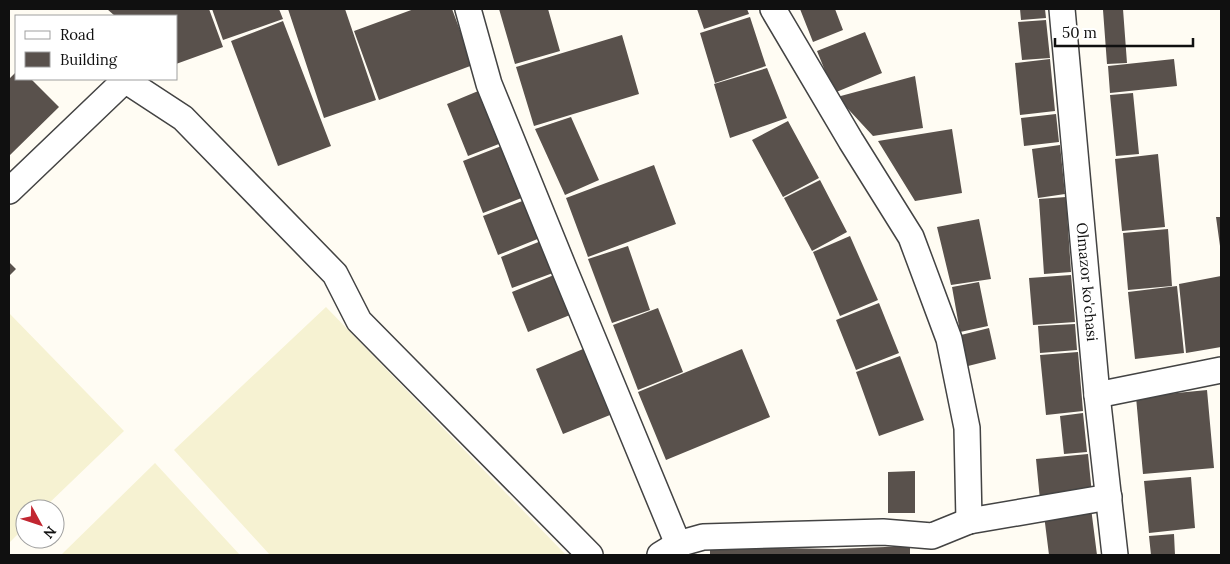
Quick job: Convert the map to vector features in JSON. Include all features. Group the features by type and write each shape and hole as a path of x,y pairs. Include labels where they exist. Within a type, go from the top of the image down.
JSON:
{"street":[{"path":"468,9 489,84 565,271 669,550 703,537 883,532 932,546 969,521 1109,497"},
{"path":"773,9 851,141 911,237 949,339 967,428 969,521"},
{"name":"Olmazor ko'chasi","path":"1062,9 1097,395 1115,555"},
{"path":"9,192 125,80 184,118 335,274 359,322 590,555"},
{"path":"1097,395 1221,370"}],"shaded area":[{"path":"326,307 566,555 270,555 174,450"},
{"path":"9,313 124,431 53,499 15,499 15,537 9,543"},
{"path":"155,463 240,555 61,555"}],"building":[{"path":"107,9 209,9 223,47 178,63 178,15 114,15"},
{"path":"212,9 279,9 283,19 223,40"},
{"path":"288,9 345,9 376,100 324,118"},
{"path":"414,9 452,9 473,65 379,100 354,31"},
{"path":"499,9 548,9 560,51 515,64"},
{"path":"697,9 747,9 749,14 704,29"},
{"path":"800,9 835,9 843,30 813,42"},
{"path":"1020,9 1045,9 1046,18 1021,20"},
{"path":"1123,9 1127,63 1107,64 1103,10"},
{"path":"750,17 766,66 715,83 700,33"},
{"path":"1046,20 1050,58 1022,60 1018,22"},
{"path":"283,21 331,146 278,166 231,41"},
{"path":"865,32 882,73 834,93 817,51"},
{"path":"622,35 639,94 534,126 516,67"},
{"path":"1050,59 1055,111 1020,115 1015,63"},
{"path":"1174,59 1177,86 1110,93 1108,66"},
{"path":"767,68 787,118 730,138 714,84"},
{"path":"15,73 15,80 32,80 59,107 9,156 9,79"},
{"path":"915,76 923,128 873,136 837,97"},
{"path":"483,89 504,142 468,156 447,104"},
{"path":"1133,93 1139,154 1116,156 1110,95"},
{"path":"1056,114 1059,142 1024,146 1021,118"},
{"path":"571,117 599,180 565,195 535,129"},
{"path":"788,121 819,178 783,197 752,140"},
{"path":"952,129 962,193 915,201 878,141"},
{"path":"504,145 524,197 483,213 463,161"},
{"path":"1060,145 1065,194 1038,198 1032,149"},
{"path":"1158,154 1165,227 1122,231 1115,159"},
{"path":"654,165 676,224 588,257 566,198"},
{"path":"820,180 847,232 812,251 784,198"},
{"path":"1066,197 1071,272 1044,274 1039,199"},
{"path":"525,200 540,238 498,255 483,216"},
{"path":"1216,217 1221,217 1221,246 1220,246"},
{"path":"979,219 991,279 951,285 937,227"},
{"path":"1168,229 1172,286 1128,290 1123,233"},
{"path":"850,236 878,300 840,316 813,252"},
{"path":"541,241 553,273 512,288 501,257"},
{"path":"628,246 650,310 612,323 588,259"},
{"path":"9,262 16,269 9,276"},
{"path":"554,275 570,315 528,332 512,292"},
{"path":"1071,275 1075,322 1033,325 1029,278"},
{"path":"1221,276 1221,347 1186,353 1179,284"},
{"path":"979,282 988,326 960,332 952,287"},
{"path":"1177,286 1184,353 1135,359 1128,292"},
{"path":"879,303 899,353 856,370 836,320"},
{"path":"658,308 683,372 638,390 613,325"},
{"path":"1075,324 1077,350 1040,353 1038,326"},
{"path":"989,328 996,359 968,366 961,335"},
{"path":"583,349 610,415 563,434 536,369"},
{"path":"742,349 770,417 666,460 638,392"},
{"path":"1078,352 1083,411 1046,415 1040,355"},
{"path":"900,356 924,420 879,436 856,372"},
{"path":"1207,390 1214,468 1143,474 1136,397"},
{"path":"1083,413 1087,452 1064,454 1060,416"},
{"path":"1088,454 1092,494 1040,500 1036,459"},
{"path":"915,471 915,513 888,513 888,472"},
{"path":"1191,477 1195,528 1149,533 1144,481"},
{"path":"1091,508 1097,555 1049,555 1044,515"},
{"path":"1174,534 1175,555 1151,555 1149,536"},
{"path":"910,546 910,555 710,555 710,547 836,549"}]}
